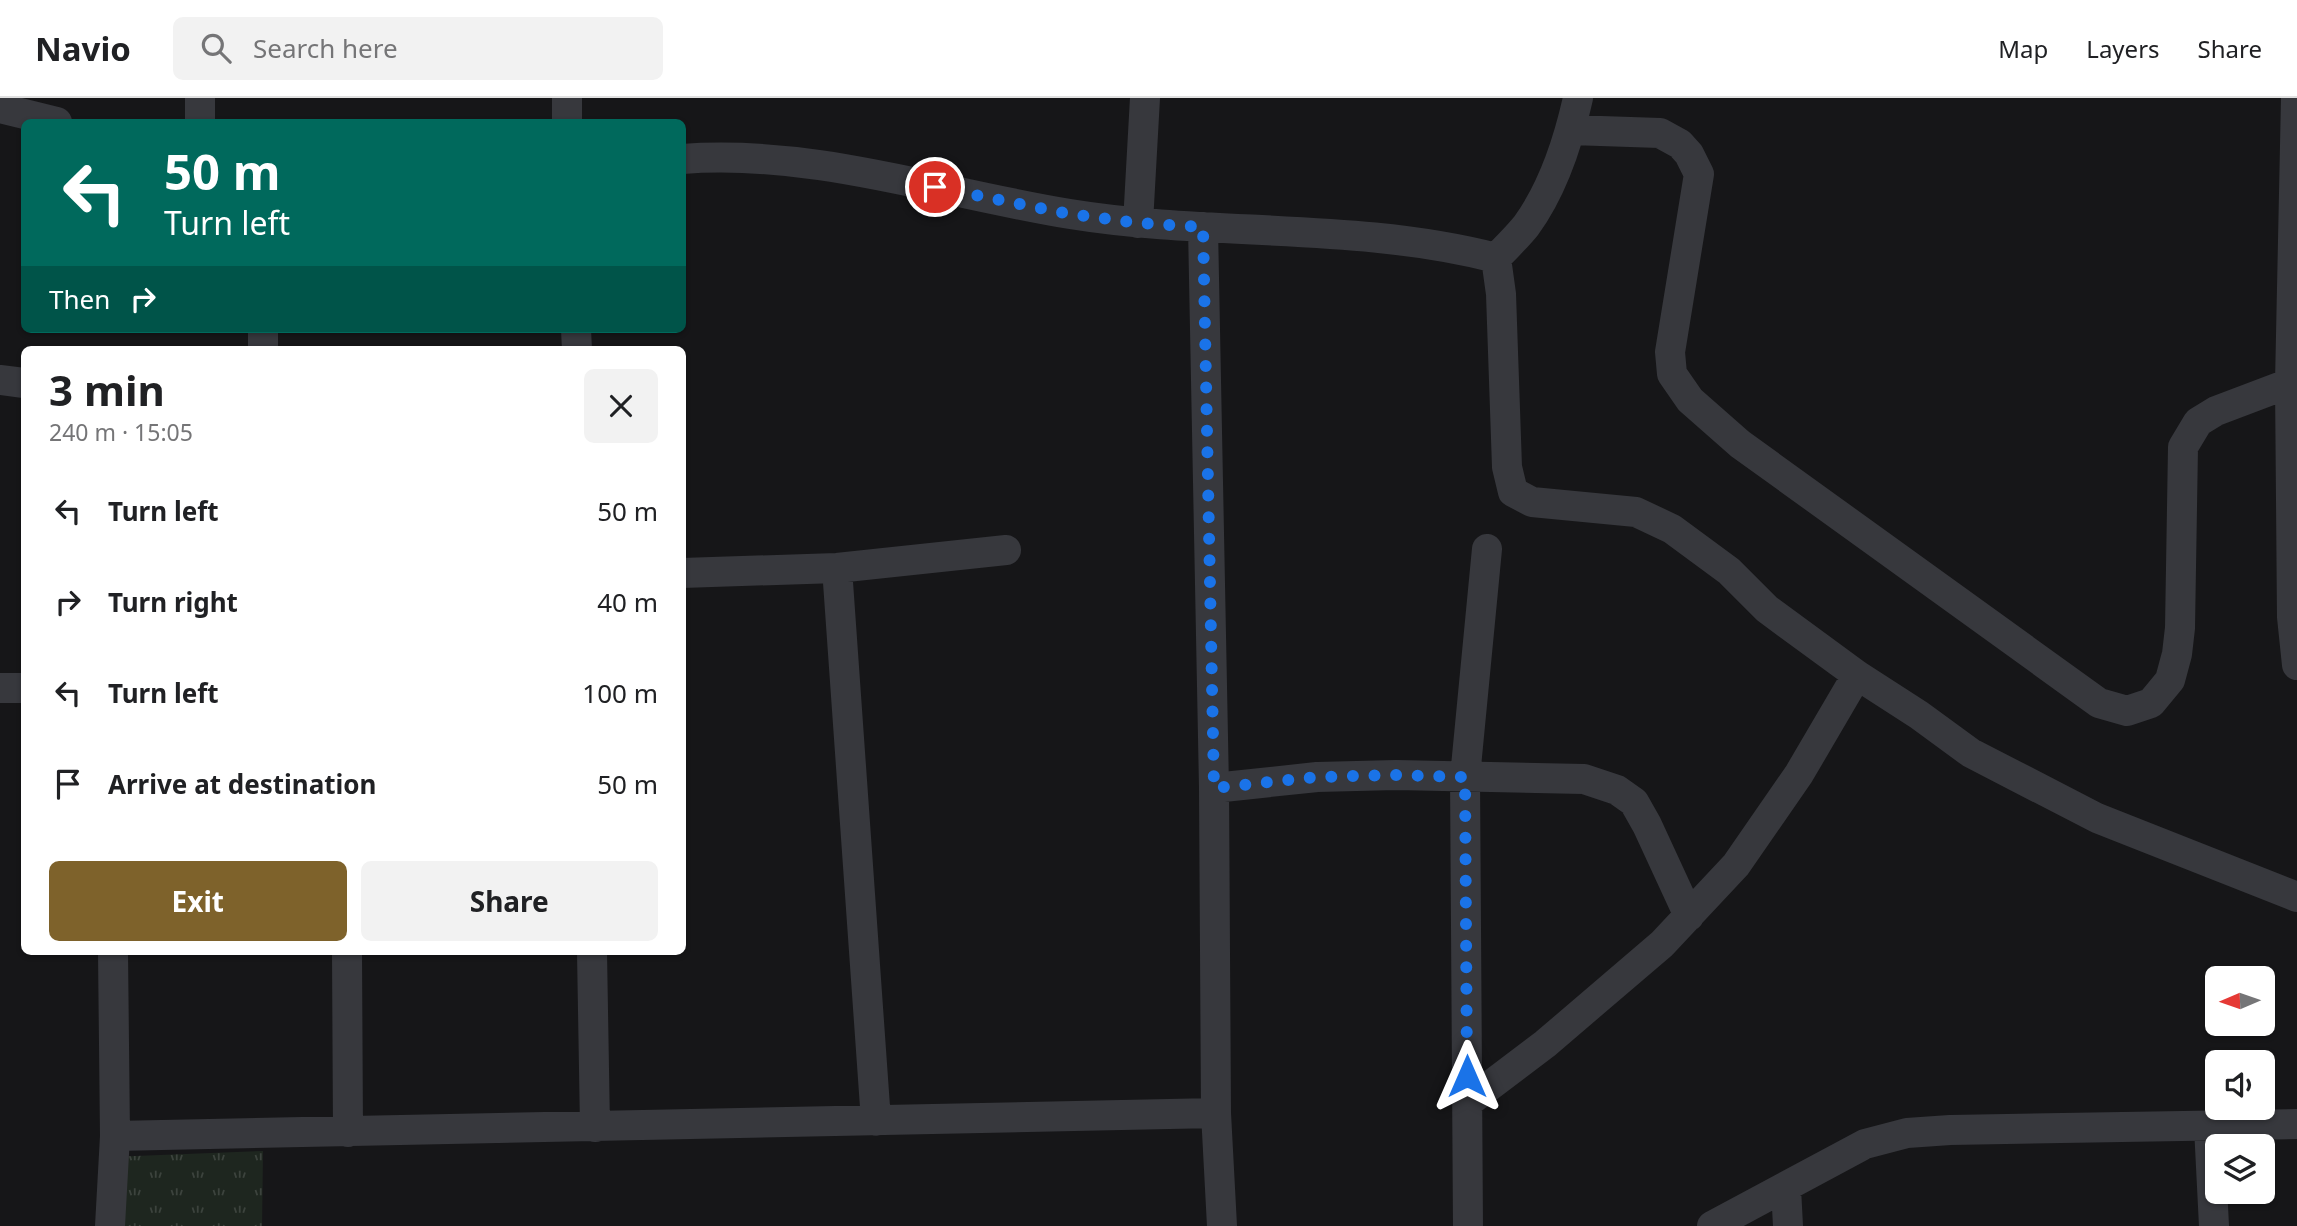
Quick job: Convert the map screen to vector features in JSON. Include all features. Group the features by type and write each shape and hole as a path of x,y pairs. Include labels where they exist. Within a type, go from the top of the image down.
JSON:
{"street":[{"path":"200,98 200,119"},
{"path":"567,98 567,119"},
{"path":"1138,223 1145,98"},
{"path":"1496,258 1526,226 1550,185 1571,130 1578,98"},
{"path":"2296,98 2290,383 2294,515 2292,617 2297,665"},
{"path":"0,108 45,119"},
{"path":"1571,130 1660,133 1679,144 1689,154 1699,174 1670,352 1672,374 1690,400 1740,444 2099,703 2127,711 2151,702 2170,680 2180,628 2183,447 2198,422 2217,411 2290,383"},
{"path":"686,159 734,158 806,162 1070,214 1138,223 1393,239 1496,258"},
{"path":"1203,227 1214,788 1216,1112 1222,1226"},
{"path":"1496,258 1501,294 1507,467 1513,492 1532,502 1636,512 1671,529 1728,571 1766,609 1971,753 2108,822 2297,897"},
{"path":"0,380 21,383"},
{"path":"1468,1226 1465,777 1487,549"},
{"path":"686,573 838,568 1006,550"},
{"path":"838,568 876,1121"},
{"path":"1467,1103 1545,1044 1662,944 1736,865 1800,774 1857,675"},
{"path":"0,688 21,688"},
{"path":"1214,788 1317,777 1396,775 1584,779 1617,790 1634,802 1689,916"},
{"path":"110,1226 115,1136 113,955"},
{"path":"348,955 348,1132"},
{"path":"592,955 595,1127"},
{"path":"115,1136 1216,1112"},
{"path":"1713,1226 1865,1144 1907,1133 2297,1124"},
{"path":"2209,1127 2214,1226"},
{"path":"1786,1188 1788,1226"}],"green space":[{"path":"263,1151 262,1226 108,1226 110,1157"}],"route":[{"path":"935,187 1070,214 1138,223 1203,227 1214,788 1317,777 1465,777 1467,1076"}]}
